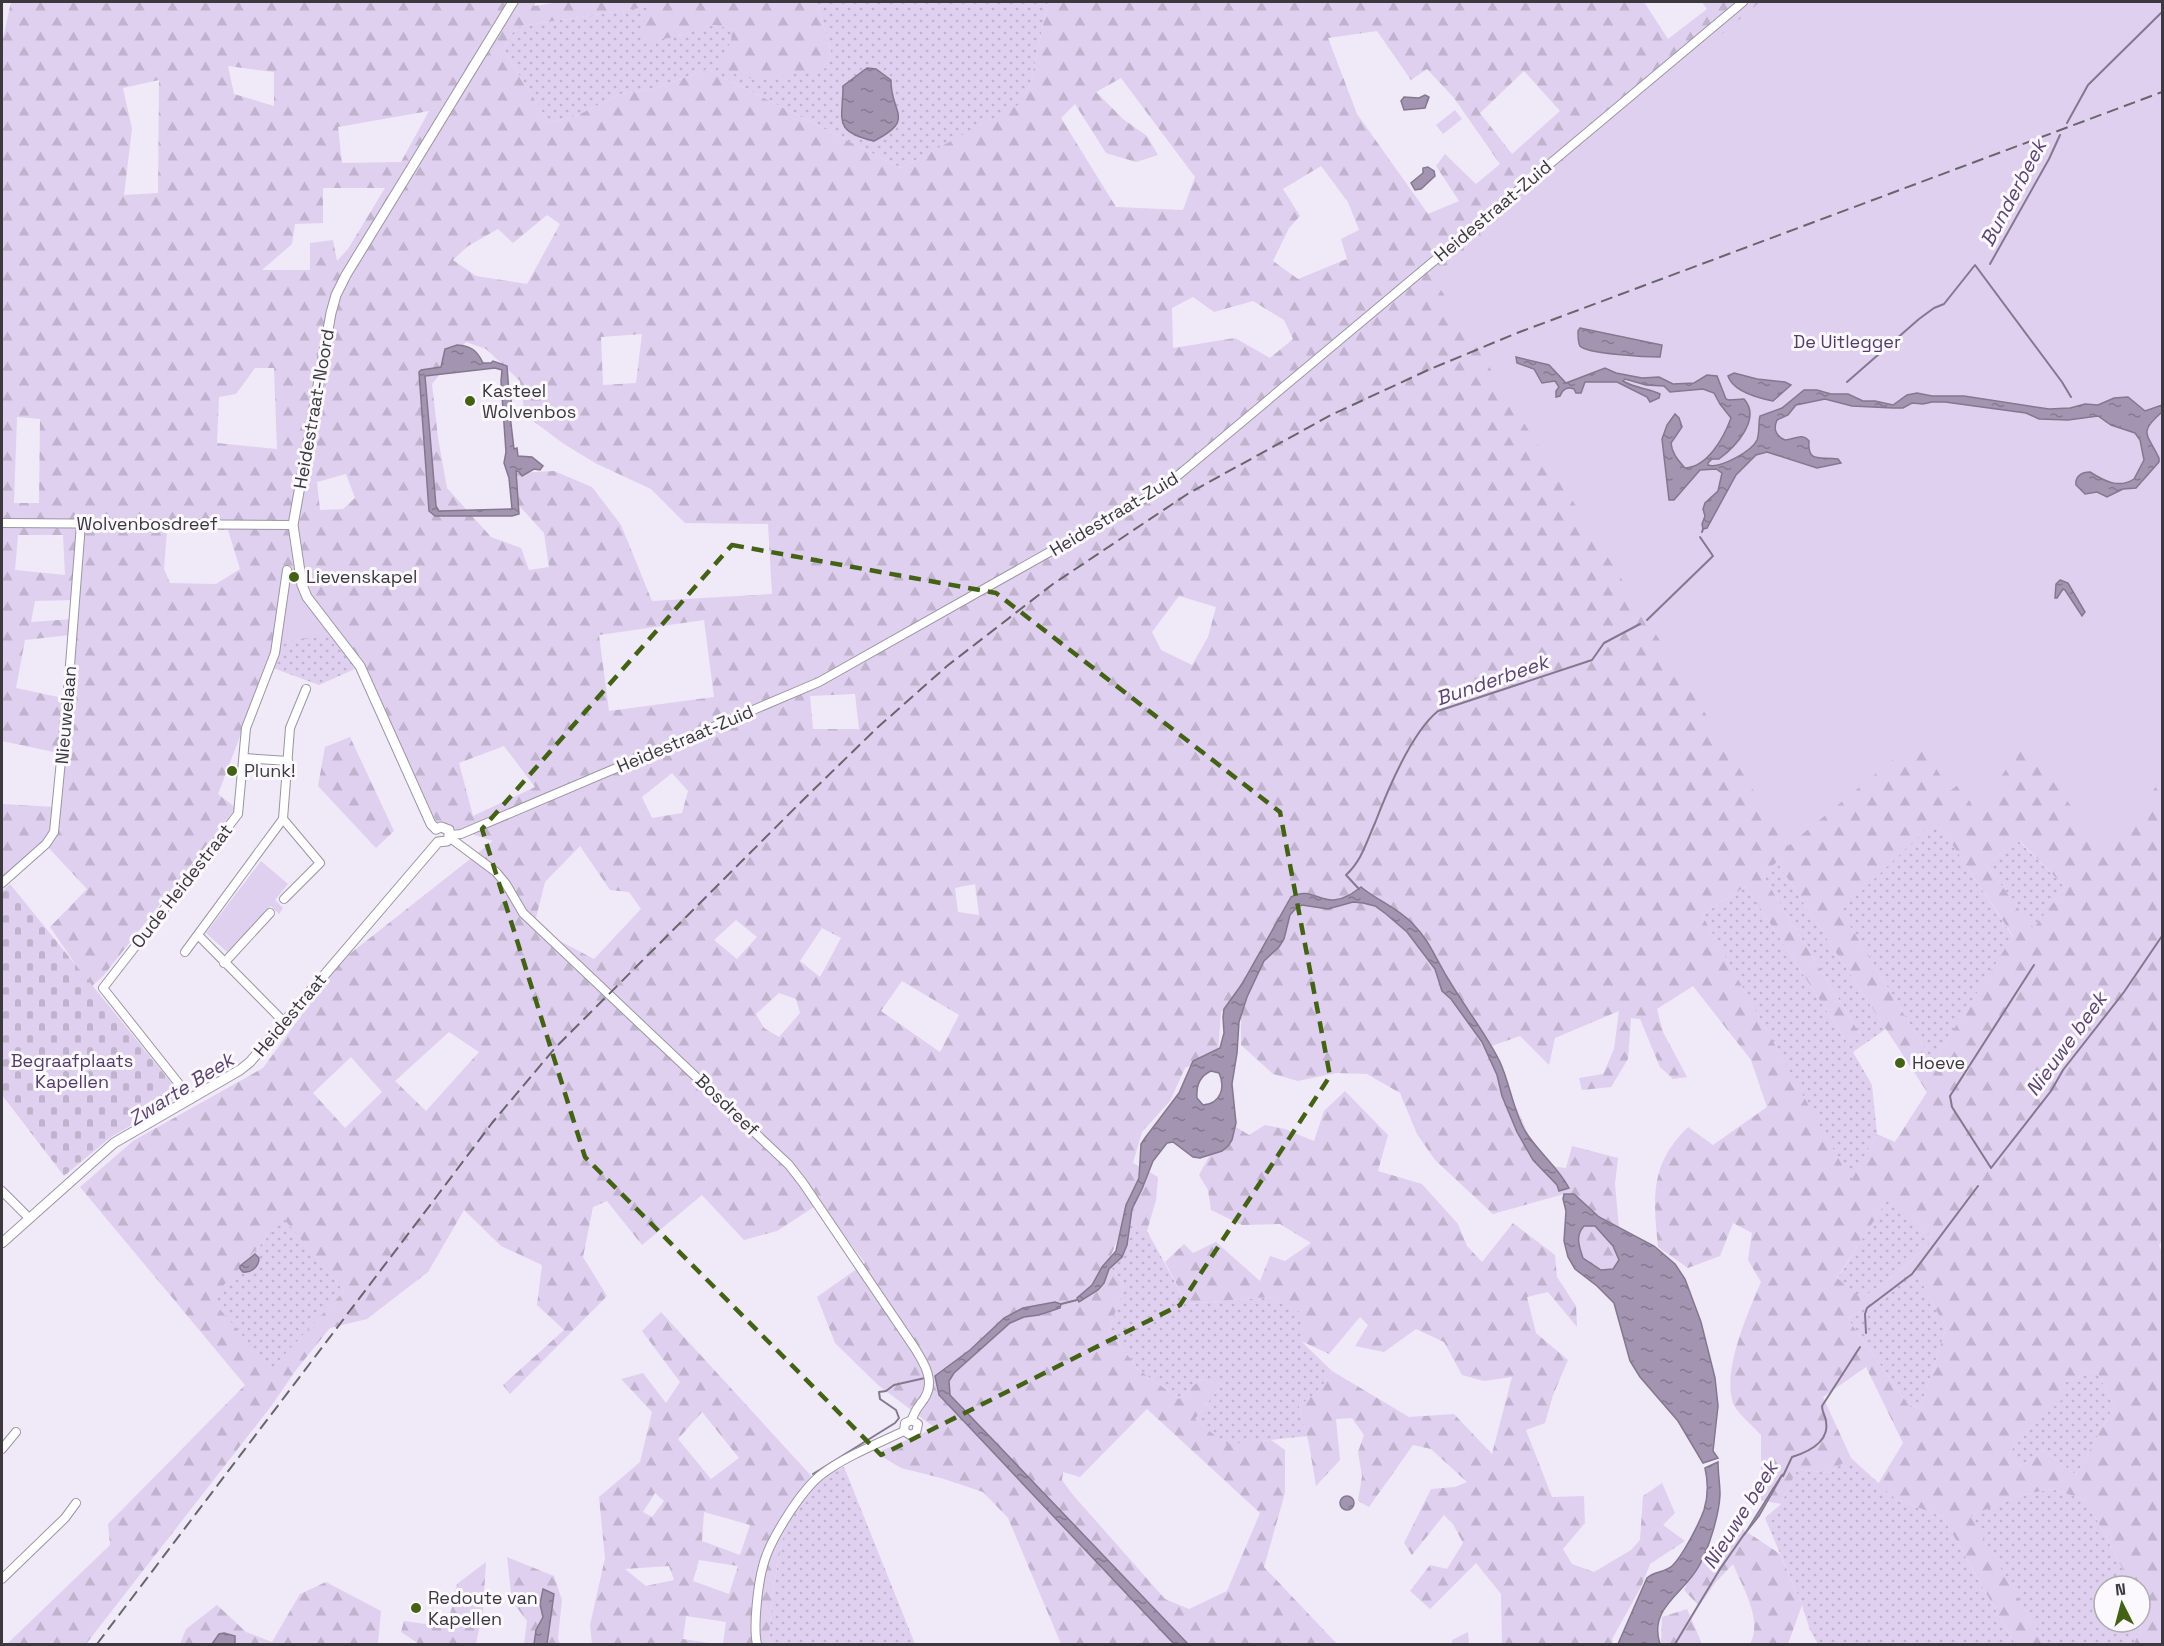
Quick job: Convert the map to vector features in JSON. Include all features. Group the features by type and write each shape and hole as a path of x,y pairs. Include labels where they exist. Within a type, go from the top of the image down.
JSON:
{"street":[{"name":"Heidestraat-Noord","path":"436,829 431,824 360,666 304,592 293,525 336,295 513,2"},
{"name":"Heidestraat-Zuid","path":"450,836 462,834 819,682 1164,488 1743,2"},
{"name":"Wolvenbosdreef","path":"2,523 293,525"},
{"name":"Nieuwelaan","path":"2,884 46,844 54,832 81,524"},
{"name":"Oude Heidestraat","path":"191,1099 103,988 238,814 246,728 275,653 287,570"},
{"path":"185,952 283,819 290,728 306,689"},
{"path":"244,758 288,760"},
{"path":"283,819 320,863 284,899"},
{"path":"438,842 434,836 436,829 445,827 450,836"},
{"name":"Heidestraat","path":"2,1243 114,1143 250,1062 438,842 447,841 450,836"},
{"name":"Bosdreef","path":"450,836 496,872 523,913 754,1131 798,1176 922,1359 928,1373 929,1386 912,1420 905,1423 904,1431"},
{"path":"224,963 270,913"},
{"path":"199,936 284,1021"},
{"path":"2,1191 29,1218"},
{"name":"Bosdreef","path":"904,1431 910,1435 916,1433 918,1424 912,1420"},
{"path":"2,1449 16,1431"},
{"name":"Bosdreef","path":"757,1644 756,1618 763,1566 781,1528 806,1490 832,1467 904,1431"},
{"path":"2,1578 65,1518 76,1503"}],"highlighted area":[{"path":"732,545 996,593 1280,812 1330,1076 1180,1305 881,1455 585,1157 482,829"}],"green space":[{"path":"11,2 535,2 534,6 560,2 817,2 831,52 828,68 760,80 739,76 720,65 731,40 732,30 724,27 704,27 678,36 640,42 647,7 521,26 511,34 503,49 549,123 576,116 620,94 654,89 707,69 901,168 1018,105 1030,86 1048,2 1644,2 1668,39 1707,9 1702,2 2162,2 2162,1241 2159,1245 2162,1253 2162,1644 2134,1644 2138,1634 2152,1634 2152,1574 2126,1574 2086,1500 2052,1489 2021,1495 1970,1516 2045,1644 2015,1644 1943,1517 1896,1499 1878,1484 1903,1443 1866,1367 1823,1397 1851,1458 1828,1473 1797,1469 1781,1504 1758,1500 1761,1435 1735,1407 1731,1390 1731,1375 1738,1342 1761,1282 1748,1260 1752,1233 1733,1223 1720,1256 1688,1268 1658,1247 1655,1212 1657,1182 1660,1168 1676,1141 1688,1127 1713,1145 1767,1107 1751,1060 1693,986 1657,1009 1663,1032 1687,1077 1673,1079 1660,1067 1640,1019 1631,1018 1628,1059 1611,1087 1582,1090 1579,1078 1603,1074 1614,1049 1619,1011 1555,1038 1549,1065 1520,1036 1489,1047 1530,1138 1547,1166 1566,1168 1572,1146 1618,1158 1615,1184 1619,1228 1599,1217 1574,1194 1564,1194 1493,1214 1435,1160 1417,1134 1400,1093 1367,1074 1336,1073 1298,1081 1273,1074 1241,1045 1241,1000 1221,1012 1218,1053 1185,1068 1170,1101 1142,1132 1133,1163 1158,1177 1156,1200 1147,1231 1124,1223 1108,1263 1124,1286 1109,1331 1139,1370 1179,1399 1201,1379 1222,1384 1195,1419 1225,1444 1271,1440 1285,1450 1285,1493 1264,1567 1337,1644 1061,1644 1008,1518 983,1492 901,1468 876,1453 935,1428 878,1385 835,1343 817,1297 865,1263 820,1203 777,1231 744,1240 702,1195 642,1245 607,1201 593,1207 583,1257 607,1296 510,1394 503,1385 564,1330 537,1305 542,1265 501,1246 464,1210 428,1272 367,1319 330,1328 86,1644 7,1644 110,1545 108,1524 245,1385 80,1187 133,1141 263,1068 342,960 493,841 437,823 364,666 340,635 276,642 218,794 236,808 104,975 91,987 50,927 87,889 48,847 4,880 2,877 2,804 56,807 63,754 2,741 2,43","holes":["1377,31 1411,80 1427,69 1454,98 1500,164 1476,184 1445,154 1436,166 1459,201 1428,214 1357,114 1328,38","228,66 274,72 274,106 234,94","1524,71 1560,111 1512,154 1480,113","1121,78 1195,177 1183,210 1116,207 1061,118 1075,104 1106,153 1136,162 1158,155 1147,136 1123,119 1096,92","159,80 158,193 124,195 132,129 123,88","429,111 401,162 342,163 338,127","1321,166 1348,202 1359,230 1341,239 1347,259 1298,279 1273,261 1289,228 1300,216 1283,189","323,188 385,188 348,249 337,261 333,240 310,243 310,270 262,270 292,244 295,224 323,223","547,215 560,224 527,284 476,276 453,260 468,246 498,229 513,243","1193,297 1214,312 1253,301 1284,320 1293,339 1270,358 1235,338 1173,348 1172,308","642,334 636,383 603,385 601,337","466,342 486,349 520,381 525,415 564,444 597,464 651,489 685,523 768,524 772,594 652,601 621,525 592,487 554,471 516,473 514,500 544,533 549,567 529,570 521,548 491,537 447,488 438,438 432,384","255,368 274,368 277,449 217,443 219,397 236,394","17,417 40,419 39,503 14,503","346,474 355,498 343,509 320,510 317,482","167,530 228,530 240,569 216,584 170,583 164,569","18,535 63,535 65,575 15,570","1179,596 1216,607 1208,637 1192,665 1161,650 1152,632","73,600 74,619 31,622 35,601","704,620 714,697 609,711 599,635","70,635 63,698 16,688 25,640","855,694 859,729 813,729 810,696","504,746 535,787 473,816 459,763","672,773 688,791 682,813 652,818 642,797","1936,820 2013,936 1933,1062 1841,911","2020,841 2065,887 2033,929 1986,864","580,846 610,890 629,892 641,909 594,959 558,940 536,918 545,882","1777,862 1927,1092 1895,1142 1877,1134 1851,1181 1702,915 1746,886 1847,1042 1861,1036 1762,874","975,884 979,915 958,912 955,888","736,920 757,937 737,959 714,940","822,928 841,938 820,977 800,961","902,981 959,1015 940,1052 881,1011","779,993 796,999 800,1013 779,1037 764,1028 756,1014","449,1032 479,1052 426,1111 395,1081","351,1057 382,1092 345,1128 313,1093","1888,1199 1935,1239 1893,1277 1861,1298 1837,1278","284,1219 344,1291 271,1369 211,1299","1916,1272 1946,1328 1921,1406 1910,1407 1848,1319","2097,1371 2114,1406 2076,1475 2044,1450 2020,1466 2008,1454 2033,1425 2065,1397 2061,1384","1147,1409 1260,1513 1227,1591 1189,1609 1165,1599 1062,1480 1063,1472 1080,1477"]},
{"path":"817,2 1048,2 1030,86 1018,106 901,168 707,69 654,89 620,94 576,116 549,123 503,49 511,34 521,26 647,7 679,36 706,27 726,27 733,30 731,40 828,68 831,52","holes":["876,69 891,81 894,105 890,131 880,138 851,133 842,123 843,86"]},
{"name":"De Uitlegger","path":"1760,2 2162,2 2162,778 2107,855 2024,742 1977,813 1959,784 1950,791 1918,739 1788,846 1433,277"},
{"path":"1455,110 1462,119 1443,134 1436,125"},
{"path":"290,571 297,571 301,595 332,635 282,641"},
{"path":"332,635 357,668 319,685 273,668 282,641"},
{"path":"350,737 394,831 376,848 318,786 325,747"},
{"path":"1936,819 2013,937 1933,1062 1840,910"},
{"path":"2019,841 2065,887 2033,930 1986,864"},
{"path":"261,861 288,884 275,900 283,908 279,914 271,906 227,952 206,933"},
{"path":"1777,862 1886,1029 1853,1052 1872,1085 1877,1134 1851,1182 1702,915 1746,886 1847,1042 1861,1036 1762,874"},
{"name":"Begraafplaats Kapellen","path":"10,884 182,1096 111,1137 64,1176 2,1095 2,891"},
{"path":"1345,1091 1388,1135 1378,1171 1422,1184 1458,1224 1467,1246 1482,1262 1513,1223 1555,1255 1557,1277 1576,1306 1577,1327 1548,1292 1527,1297 1536,1333 1568,1360 1553,1395 1545,1423 1526,1430 1552,1497 1584,1496 1585,1523 1563,1549 1572,1564 1594,1572 1631,1550 1640,1540 1643,1496 1662,1483 1675,1513 1663,1525 1685,1541 1650,1564 1641,1587 1612,1639 1613,1644 1502,1644 1501,1594 1476,1563 1430,1609 1410,1591 1430,1565 1447,1569 1463,1543 1453,1524 1444,1515 1412,1555 1404,1543 1431,1489 1455,1487 1467,1482 1431,1449 1413,1445 1369,1507 1358,1501 1362,1476 1358,1452 1364,1435 1352,1418 1336,1419 1340,1460 1316,1486 1309,1444 1299,1406 1319,1391 1332,1371 1409,1417 1454,1414 1492,1454 1512,1377 1484,1381 1462,1375 1444,1342 1416,1329 1384,1352 1355,1346 1368,1325 1360,1317 1329,1354 1301,1341 1302,1313 1269,1297 1187,1304 1165,1262 1184,1244 1193,1253 1216,1242 1260,1281 1270,1256 1285,1261 1311,1243 1280,1224 1242,1225 1211,1210 1208,1190 1199,1175 1212,1151 1236,1127 1249,1135 1265,1125 1285,1129 1314,1141 1324,1111"},
{"path":"1888,1198 1935,1239 1893,1277 1861,1299 1837,1279"},
{"path":"284,1218 344,1291 271,1370 210,1299 240,1266 240,1270 253,1269 258,1264 257,1255 249,1258"},
{"path":"1129,1224 1147,1231 1187,1304 1269,1297 1303,1313 1301,1341 1332,1371 1319,1391 1299,1406 1307,1436 1225,1445 1195,1419 1222,1384 1201,1379 1179,1399 1139,1370 1109,1331 1124,1286 1111,1267 1127,1245"},
{"path":"1584,1226 1595,1226 1613,1246 1619,1260 1613,1269 1601,1270 1583,1258 1579,1237"},
{"path":"1916,1271 1946,1328 1921,1406 1910,1407 1848,1319"},
{"path":"661,1312 815,1480 784,1531 773,1590 769,1638 771,1644 723,1644 726,1622 686,1616 683,1639 716,1644 592,1644 590,1625 605,1558 599,1497 640,1462 652,1412 621,1379 643,1373 666,1403 680,1382 642,1331","holes":["702,1412 739,1458 711,1479 678,1439","655,1493 664,1501 652,1517 643,1512","704,1512 750,1525 740,1555 702,1541","699,1560 738,1566 729,1594 693,1581","669,1566 674,1580 646,1586 625,1569"]},
{"path":"2097,1371 2114,1406 2076,1475 2044,1450 2020,1466 2008,1454 2033,1425 2060,1384"},
{"path":"1851,1458 1896,1499 1943,1517 2015,1644 1818,1644 1810,1630 1802,1605 1765,1518 1781,1504 1797,1469 1828,1473"},
{"path":"844,1467 915,1644 771,1644 769,1638 773,1590 784,1531 813,1479"},
{"path":"2052,1489 2086,1500 2126,1574 2092,1574 2092,1634 2138,1634 2134,1644 2045,1644 1969,1516 2021,1495"},
{"path":"1741,1528 1780,1554 1802,1605 1788,1644 1750,1644 1754,1625 1753,1614 1733,1564 1715,1583 1699,1606 1684,1590 1696,1566 1721,1540"},
{"path":"507,1557 554,1576 562,1600 558,1638 560,1644 524,1644 527,1621 512,1601"},
{"path":"486,1562 483,1610 476,1644 419,1644 401,1632 404,1621 447,1627 457,1584"},
{"path":"326,1582 381,1611 378,1643 180,1644 186,1629 217,1605 246,1632 272,1642 300,1594"},
{"path":"1687,1609 1702,1644 1661,1644 1662,1617"},
{"path":"1468,1632 1469,1644 1452,1644 1452,1640"}],"water":[{"path":"867,68 876,69 891,80 898,115 895,127 874,141 851,133 846,128 842,116 843,86"},
{"path":"1425,95 1429,97 1425,108 1404,110 1401,101 1404,97 1419,98"},
{"path":"1428,167 1434,171 1435,176 1421,189 1415,190 1411,183 1423,173 1423,168"},
{"path":"1580,328 1662,345 1660,357 1585,349 1579,343"},
{"path":"457,345 466,346 476,352 483,363 493,361 507,366 509,393 513,408 510,415 514,449 517,448 518,456 532,457 543,466 540,470 534,469 522,476 516,471 519,514 512,516 435,516 429,511 419,372 441,367 445,349","holes":["495,368 502,370 506,452 504,463 509,478 512,509 439,511 436,506 425,376"]},
{"path":"1516,357 1549,365 1566,383 1605,368 1616,373 1642,378 1659,377 1673,384 1694,383 1707,375 1717,376 1726,399 1744,399 1749,407 1750,415 1739,440 1719,459 1712,459 1708,463 1713,466 1727,462 1749,449 1757,440 1760,416 1782,408 1804,390 1848,394 1863,401 1893,405 1907,395 1917,393 1932,396 1964,396 2049,409 2070,408 2085,404 2098,405 2114,398 2128,397 2145,411 2162,405 2162,412 2147,429 2148,438 2159,462 2136,488 2123,489 2107,497 2097,492 2085,494 2076,485 2078,477 2084,473 2090,472 2117,484 2134,479 2144,460 2140,440 2135,433 2111,425 2098,416 2068,420 2039,419 2026,413 1945,402 1912,403 1903,408 1893,408 1852,406 1825,399 1796,405 1788,415 1777,420 1775,429 1777,434 1785,440 1806,438 1809,441 1810,453 1816,458 1838,459 1841,463 1817,468 1767,452 1756,455 1736,475 1707,528 1703,529 1705,503 1718,491 1722,473 1716,469 1700,470 1674,500 1669,500 1662,439 1667,425 1675,414 1682,427 1671,443 1678,459 1685,468 1708,457 1724,434 1731,418 1714,393 1703,389 1670,392 1664,386 1646,385 1625,379 1623,381 1628,384 1660,394 1659,398 1650,402 1647,397 1617,382 1585,382 1581,393 1567,388 1556,397 1559,387 1555,381 1542,383 1534,369 1517,363"},
{"path":"1734,373 1791,385 1773,401 1740,390 1728,376"},
{"path":"2060,580 2068,583 2085,612 2082,616 2065,590 2063,589 2055,598 2056,584"},
{"path":"1361,887 1401,913 1424,936 1500,1062 1525,1131 1569,1188 1559,1191 1557,1185 1533,1160 1517,1132 1502,1096 1497,1075 1482,1042 1451,999 1442,991 1435,969 1407,932 1375,906 1353,902 1328,909 1302,905 1290,915 1284,939 1279,947 1264,961 1247,997 1239,1022 1232,1084 1236,1123 1232,1140 1222,1151 1200,1158 1193,1157 1173,1142 1167,1143 1153,1161 1132,1209 1127,1245 1122,1257 1109,1269 1104,1283 1098,1290 1079,1302 1077,1298 1092,1285 1102,1267 1116,1251 1126,1205 1139,1178 1141,1144 1179,1093 1193,1061 1220,1048 1224,1033 1224,1009 1242,984 1291,897 1303,893 1334,900 1345,897","holes":["1211,1071 1219,1073 1222,1084 1220,1094 1214,1102 1203,1105 1197,1098 1200,1082"]},
{"path":"1564,1194 1574,1194 1599,1217 1654,1246 1675,1264 1685,1279 1701,1322 1715,1378 1718,1406 1713,1451 1718,1458 1703,1463 1678,1421 1640,1377 1630,1361 1614,1303 1575,1269 1568,1257 1564,1241 1566,1211","holes":["1584,1226 1595,1226 1613,1246 1619,1260 1613,1269 1601,1270 1583,1258 1579,1245 1579,1234"]},
{"path":"255,1254 259,1258 256,1267 249,1272 243,1272 240,1266"},
{"path":"1055,1302 1061,1304 1060,1308 1010,1323 954,1373 949,1381 950,1395 1188,1644 1174,1644 939,1395 935,1376 970,1350 1004,1318 1023,1308"},
{"path":"1718,1462 1720,1495 1713,1531 1693,1576 1663,1611 1658,1631 1660,1644 1618,1644 1647,1578 1672,1566 1690,1540 1705,1505 1707,1478 1705,1468"},
{"path":"1783,1474 1759,1516 1744,1535 1781,1476"},
{"path":"1347,1496 1352,1498 1354,1503 1352,1508 1347,1510 1342,1508 1340,1503 1342,1498"},
{"path":"543,1589 554,1594 547,1644 534,1644 536,1630 543,1617 540,1604"},
{"path":"219,1634 235,1636 235,1644 212,1644"}],"waterway":[{"name":"Bunderbeek","path":"2067,123 2088,85 2162,12"},
{"name":"Bunderbeek","path":"1990,264 2060,135"},
{"name":"Bunderbeek","path":"1847,382 1919,319 1944,304 1975,265 2071,397"},
{"name":"Bunderbeek","path":"1647,620 1713,556 1700,537"},
{"name":"Bunderbeek","path":"1359,889 1346,875 1363,851 1394,778 1410,747 1438,711 1592,660 1604,643 1640,624"},
{"name":"Nieuwe beek","path":"2034,965 1950,1096 1952,1107 1991,1168 2124,992 2162,936"},
{"name":"Nieuwe beek","path":"1866,1333 1867,1308 1912,1274 1978,1186"},
{"name":"Bunderbeek","path":"1061,1304 1077,1300"},
{"name":"Nieuwe beek","path":"1783,1476 1792,1457 1811,1449 1825,1435 1826,1421 1822,1406 1860,1347"},
{"name":"Bunderbeek","path":"813,1474 895,1423 899,1418 896,1410 880,1399 879,1392 886,1391 894,1385 925,1378"},
{"name":"Nieuwe beek","path":"1675,1644 1720,1569 1745,1533"}],"railway":[{"path":"97,1644 492,1123 555,1048 877,728 947,666 1053,584 1189,493 1331,415 1428,370 1517,333 2162,92"}],"place":[{"name":"Kasteel Wolvenbos","path":"470,401"},
{"name":"Lievenskapel","path":"294,577"},
{"name":"Plunk!","path":"232,771"},
{"name":"Hoeve","path":"1900,1063"},
{"name":"Redoute van Kapellen","path":"416,1608"}],"water label":[{"name":"Zwarte Beek","path":"181,1089"}]}
